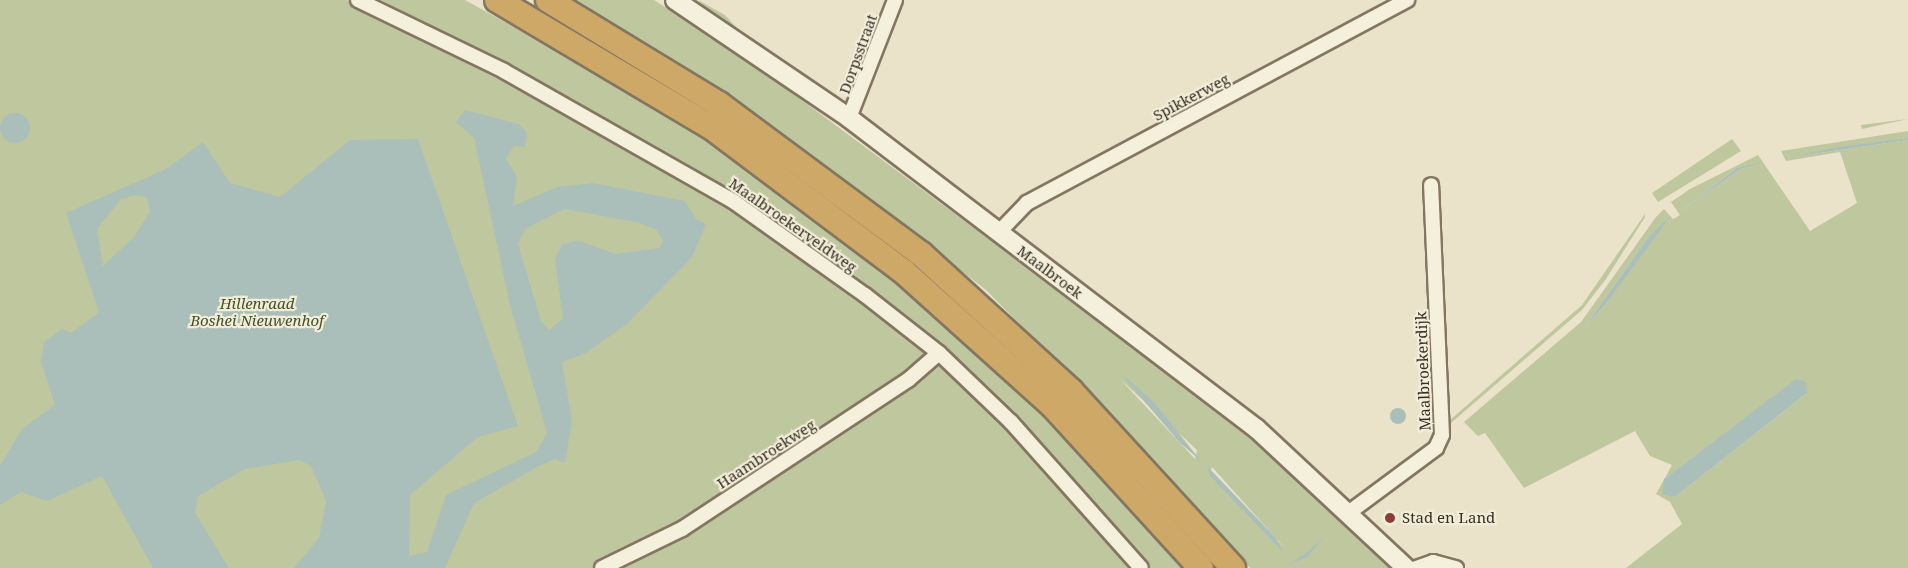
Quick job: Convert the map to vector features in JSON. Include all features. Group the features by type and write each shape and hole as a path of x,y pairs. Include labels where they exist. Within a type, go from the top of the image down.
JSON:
{"highway":[{"path":"497,0 711,127 895,264 1052,405 1201,568"},
{"path":"548,0 719,104 921,254 1079,399 1233,568"}],"street":[{"name":"Maalbroekerveldweg","path":"358,0 504,70 733,201 939,353 1011,422 1141,568"},
{"name":"Maalbroek","path":"675,0 849,118 1257,429 1351,511 1406,568"},
{"name":"Dorpsstraat","path":"849,118 895,0"},
{"name":"Spikkerweg","path":"998,233 1027,203 1407,0"},
{"name":"Maalbroekerdijk","path":"1351,511 1436,448 1442,435 1431,185"},
{"name":"Haambroekweg","path":"602,568 682,529 908,380 939,353"},
{"path":"1416,568 1433,562 1456,568"}],"green space":[{"name":"Hillenraad Boshei Nieuwenhof","path":"0,0 347,0 519,85 683,183 705,184 595,114 381,0 465,0 675,116 771,190 804,193 1089,405 1133,512 1184,568 0,568","holes":["476,116 519,124 506,158 512,169 480,160"]},
{"path":"564,0 654,0 752,63 1263,443 1393,568 1250,568 1149,455 986,290 775,127","holes":["1120,379 1197,450 1195,459","1212,467 1283,546 1210,476"]},
{"path":"698,0 725,15 743,35 710,13"},
{"path":"1908,119 1862,129 1861,125"},
{"path":"1908,131 1908,138 1785,158 1908,140 1908,568 1626,568 1682,524 1670,502 1656,494 1664,479 1672,465 1650,456 1635,431 1524,488 1485,433 1478,436 1464,422 1581,322 1656,217 1664,209 1673,219 1680,215 1671,202 1690,189 1758,155 1810,231 1857,203 1840,152 1786,161 1781,151","holes":["1747,167 1679,212 1737,168","1671,218 1650,237 1605,305 1584,328 1650,235","1797,379 1807,393 1675,497 1664,479"]},
{"path":"1732,139 1741,151 1658,202 1652,193"},
{"path":"1645,214 1606,279 1582,310 1451,423 1444,423 1443,380 1448,375 1444,384 1450,420 1582,305"}],"water":[{"path":"465,110 519,124 527,133 525,147 514,146 506,158 517,177 513,206 557,187 593,183 685,201 696,219 706,224 692,257 627,324 586,353 562,362 572,420 565,463 555,459 539,466 474,503 445,568 294,568 319,538 326,501 311,466 299,460 245,469 198,496 195,513 229,568 153,568 102,476 47,501 21,492 0,505 0,466 22,429 55,405 41,362 44,342 62,329 71,333 99,312 66,213 166,169 203,142 230,183 280,197 350,140 418,139 518,426 478,437 410,495 409,556 427,552 446,495 536,452 547,433 510,305 474,138 456,122","holes":["136,195 147,197 150,212 133,238 103,266 97,229 121,199","565,209 640,223 657,230 663,241 659,248 616,254 579,241 562,244 555,259 563,319 549,330 541,321 518,244 525,229"]},
{"path":"15,113 26,117 30,128 26,139 15,143 4,139 0,128 4,117"},
{"path":"1908,138 1908,140 1785,158 1840,147"},
{"path":"1763,162 1741,169 1679,212 1737,168"},
{"path":"1670,217 1605,305 1584,328 1650,235"},
{"path":"1120,373 1153,401 1201,461 1180,443"},
{"path":"1796,379 1806,382 1807,393 1675,497 1662,494 1664,479"},
{"path":"1398,408 1404,410 1406,416 1404,422 1398,424 1392,422 1390,416 1392,410"},
{"path":"1207,466 1276,538 1283,552 1210,476"},
{"path":"1324,537 1307,557 1290,564 1311,549"}],"place":[{"name":"Stad en Land","path":"1390,518"}]}
